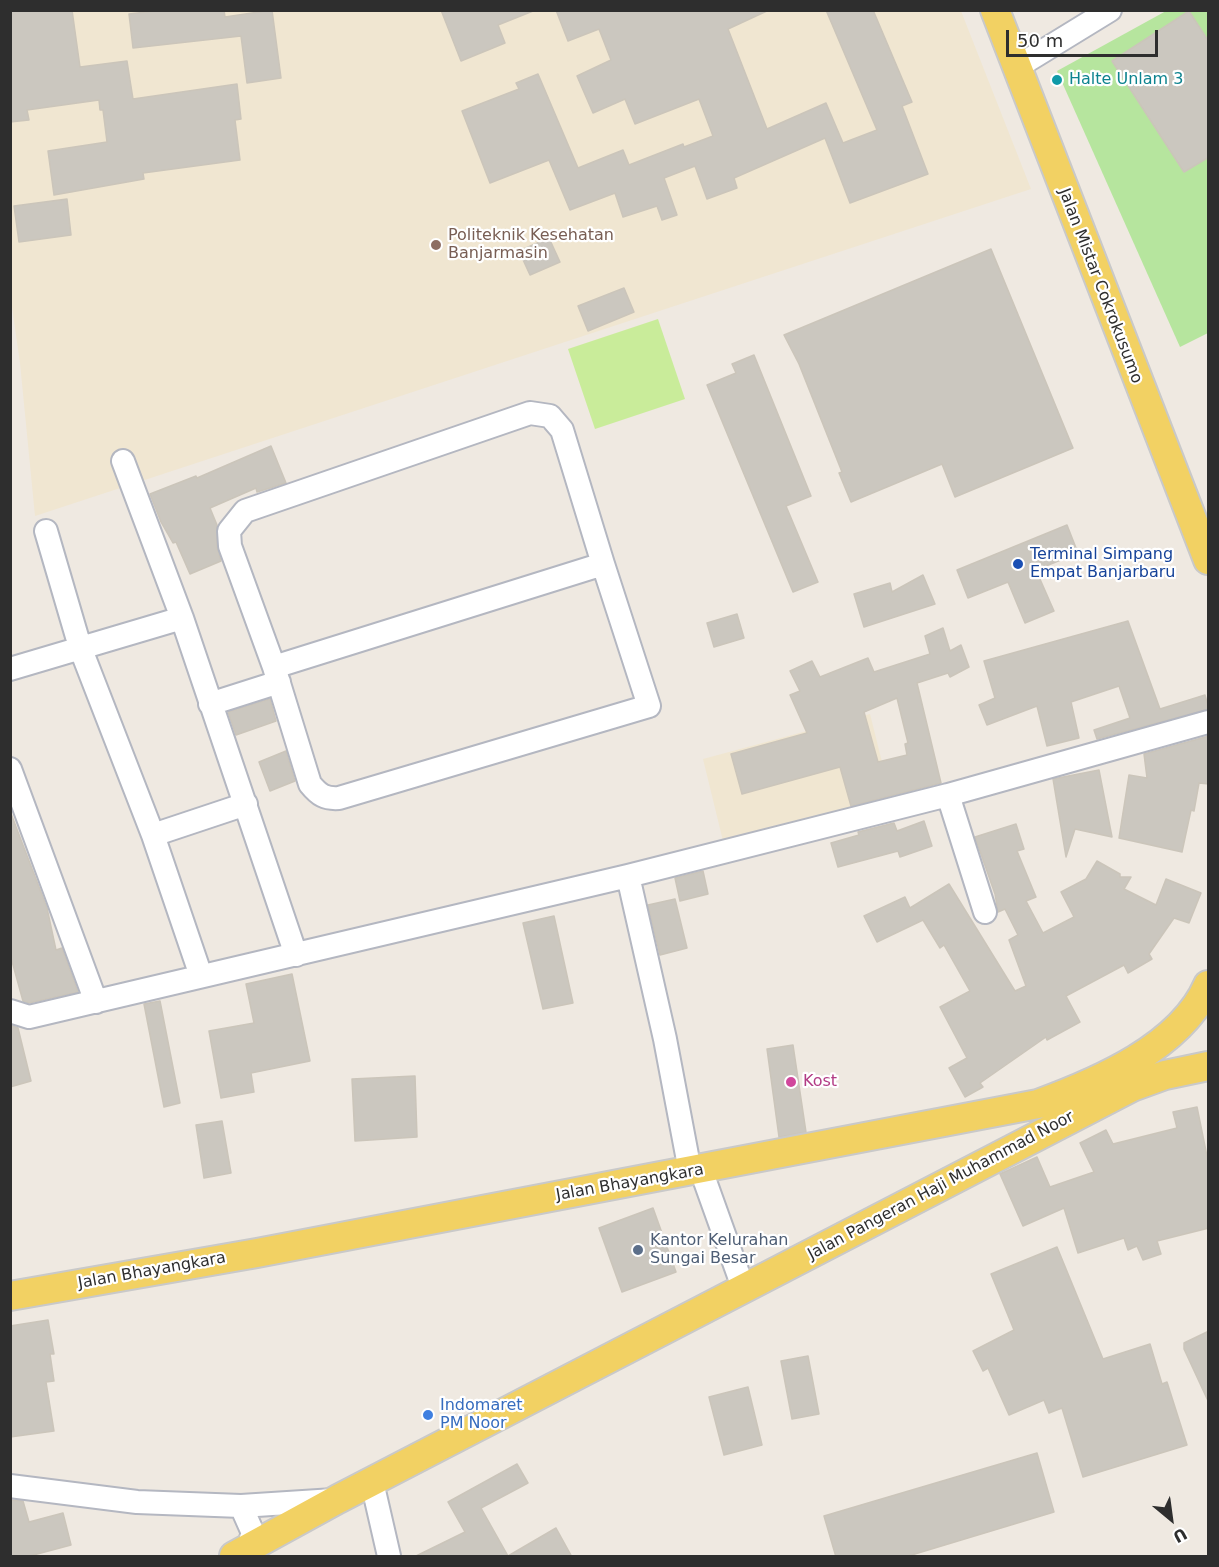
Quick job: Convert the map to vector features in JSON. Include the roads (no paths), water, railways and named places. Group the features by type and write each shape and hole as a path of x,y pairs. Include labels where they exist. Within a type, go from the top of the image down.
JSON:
{"main road":[{"name":"Jalan Mistar Cokrokusumo","path":"995,10 1209,560"},
{"name":"Jalan Bhayangkara","path":"10,1296 257,1253 1038,1104 1081,1089 1116,1071 1153,1047 1187,1018 1209,985"},
{"name":"Jalan Pangeran Haji Muhammad Noor","path":"241,1553 338,1499 1132,1087 1165,1075 1209,1066"},
{"path":"1000,1112 1016,1147"}],"street":[{"path":"1017,67 1110,10"},
{"path":"530,413 550,416 562,430 649,706 339,798 327,798 318,794 310,784 277,674 230,546 229,531 245,511 530,413"},
{"path":"123,462 182,618 296,955"},
{"path":"46,531 80,647 153,835 201,976"},
{"path":"210,704 277,674 603,564"},
{"path":"10,669 182,618"},
{"path":"10,1011 29,1017 628,876 948,795 1209,722"},
{"path":"10,769 96,1002"},
{"path":"948,795 985,912"},
{"path":"153,835 246,804"},
{"path":"628,876 696,1170 744,1290"},
{"path":"372,1482 389,1557"},
{"path":"10,1486 137,1502 241,1506 338,1499"},
{"path":"241,1506 253,1533 241,1553"}],"place":[{"name":"Halte Unlam 3","path":"1057,80"},
{"name":"Politeknik Kesehatan Banjarmasin","path":"436,245"},
{"name":"Terminal Simpang Empat Banjarbaru","path":"1018,564"},
{"name":"Kost","path":"791,1082"},
{"name":"Kantor Kelurahan Sungai Besar","path":"638,1250"},
{"name":"Indomaret PM Noor","path":"428,1415"}]}
